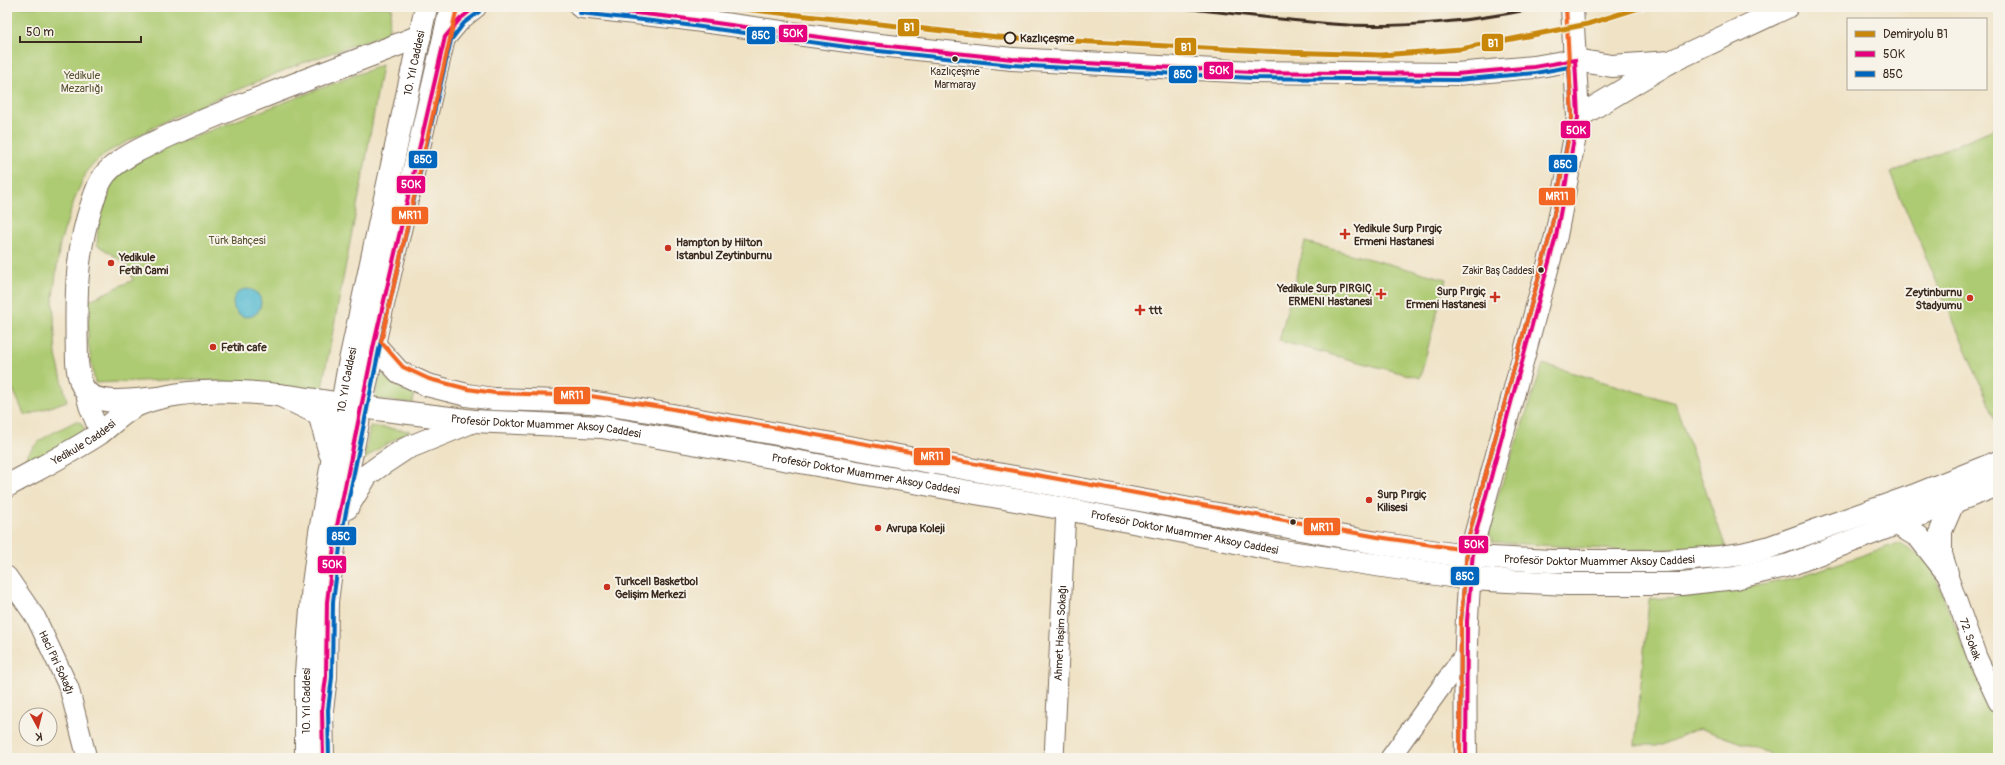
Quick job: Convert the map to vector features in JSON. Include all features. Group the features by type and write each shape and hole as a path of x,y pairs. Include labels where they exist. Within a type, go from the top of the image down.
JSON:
{"main road":[{"name":"10. Yıl Caddesi","path":"323,758 322,710 326,677 327,602 351,405 426,7"},
{"name":"10. Yıl Caddesi","path":"306,758 306,673 310,617 320,532 331,462 374,344 451,7"},
{"path":"445,37 460,19 475,7"},
{"path":"581,7 680,18 870,44 1012,59 1252,72 1457,74 1534,67 1575,60 1612,66 1670,62"},
{"path":"1466,758 1465,654 1474,540 1556,236 1578,117 1572,7"},
{"path":"1578,117 1670,62 1787,7"},
{"path":"158,398 100,401 92,397 84,389 77,362 78,270 82,237 90,210 104,175 117,163 159,140 264,96 420,36"},
{"name":"Profesör Doktor Muammer Aksoy Caddesi","path":"374,344 399,372 427,385 467,395 494,399 590,402 661,413 1370,542 1472,557 1551,561 1657,561 1699,560 1742,554 1767,548 1870,512 1998,462"},
{"name":"Profesör Doktor Muammer Aksoy Caddesi","path":"158,398 219,392 279,395 474,421 602,427 1066,509 1282,551 1470,579 1566,584 1646,585 1710,582 1763,573 1789,565 1998,486"},
{"path":"279,395 313,411 320,417 325,432 331,462"},
{"name":"Yedikule Caddesi","path":"7,486 100,433 138,404 158,398"},
{"path":"336,531 353,497 367,476 405,449 474,421"},
{"path":"1947,573 1942,554 1941,531 1958,493 1965,484 1998,462"},
{"path":"1898,524 1920,537 1947,573"}],"street":[{"path":"84,389 89,408 100,433"},
{"name":"Ahmet Haşim Sokağı","path":"1054,758 1066,509"},
{"name":"72. Sokak","path":"1947,573 1977,658 1998,702"},
{"name":"Haci Piri Sokağı","path":"7,576 36,618 69,688 87,758"},
{"path":"1390,758 1465,654"}],"green space":[{"name":"Yedikule Mezarlığı","path":"7,7 392,7 388,33 297,65 173,117 106,153 88,169 76,195 60,243 53,297 56,355 67,401 25,416 7,376"},
{"name":"Türk Bahçesi","path":"382,65 365,165 321,393 260,385 185,379 95,383 88,343 88,301 133,280 127,264 97,245 99,210 106,187 119,171 170,146"},
{"name":"Zeytinburnu Stadyumu","path":"1998,127 1998,423 1997,423 1890,173"},
{"path":"1305,242 1446,279 1420,378 1279,341"},
{"path":"1543,364 1675,403 1726,548 1618,550 1493,542 1487,528"},
{"path":"380,374 405,391 414,393 413,403 375,399"},
{"path":"76,421 81,423 85,430 24,470 29,452 35,445 50,434"},
{"path":"370,426 410,431 378,449 364,460"},
{"path":"1899,543 1929,561 1964,648 1998,722 1998,758 1771,758 1769,753 1699,728 1662,745 1635,745 1649,599 1698,596 1798,577"}],"water":[{"path":"247,289 257,293 261,303 257,313 247,317 237,313 233,303 237,293"}],"railway":[{"path":"1172,7 1332,24 1357,25 1410,25 1437,23 1491,16 1541,7"}],"rail line":[{"name":"B1","path":"726,7 998,37 1283,52 1381,55 1461,49 1588,24 1642,7"}],"transit line":[{"name":"50K","path":"323,758 322,710 326,677 327,602 336,531 374,344 445,37 460,19 475,7"},
{"name":"50K","path":"581,7 680,18 870,44 1012,59 1252,72 1457,74 1534,67 1575,60 1578,117 1556,236 1474,540 1467,621 1466,758"},
{"name":"MR11","path":"1460,758 1461,621 1468,539 1550,235 1570,130 1572,117 1566,7"},
{"name":"MR11","path":"457,8 381,342 403,367 429,379 468,389 495,393 590,396 662,407 1378,537 1473,551"},
{"name":"85C","path":"329,758 328,710 332,677 333,602 342,532 380,345 451,40 464,23 479,12"},
{"name":"85C","path":"580,13 679,24 869,50 1012,65 1252,78 1457,80 1535,73 1569,67 1572,117 1550,235 1468,539 1461,621 1460,758"}],"place":[{"name":"Kazlıçeşme","path":"1010,38"},
{"name":"Kazlıçeşme Marmaray","path":"955,59"},
{"name":"Yedikule Surp Pırgiç Ermeni Hastanesi","path":"1345,234"},
{"name":"Hampton by Hilton Istanbul Zeytinburnu","path":"668,248"},
{"name":"Yedikule Fetih Cami","path":"111,263"},
{"name":"Zakir Baş Caddesi","path":"1541,270"},
{"name":"Yedikule Surp PIRGIÇ ERMENI Hastanesi","path":"1381,294"},
{"name":"Surp Pırgiç Ermeni Hastanesi","path":"1495,297"},
{"name":"Zeytinburnu Stadyumu","path":"1970,298"},
{"name":"ttt","path":"1140,310"},
{"name":"Fetih cafe","path":"213,347"},
{"name":"Surp Pırgiç Kilisesi","path":"1369,500"},
{"name":"Avrupa Koleji","path":"878,528"},
{"name":"Turkcell Basketbol Gelişim Merkezi","path":"607,587"}]}
